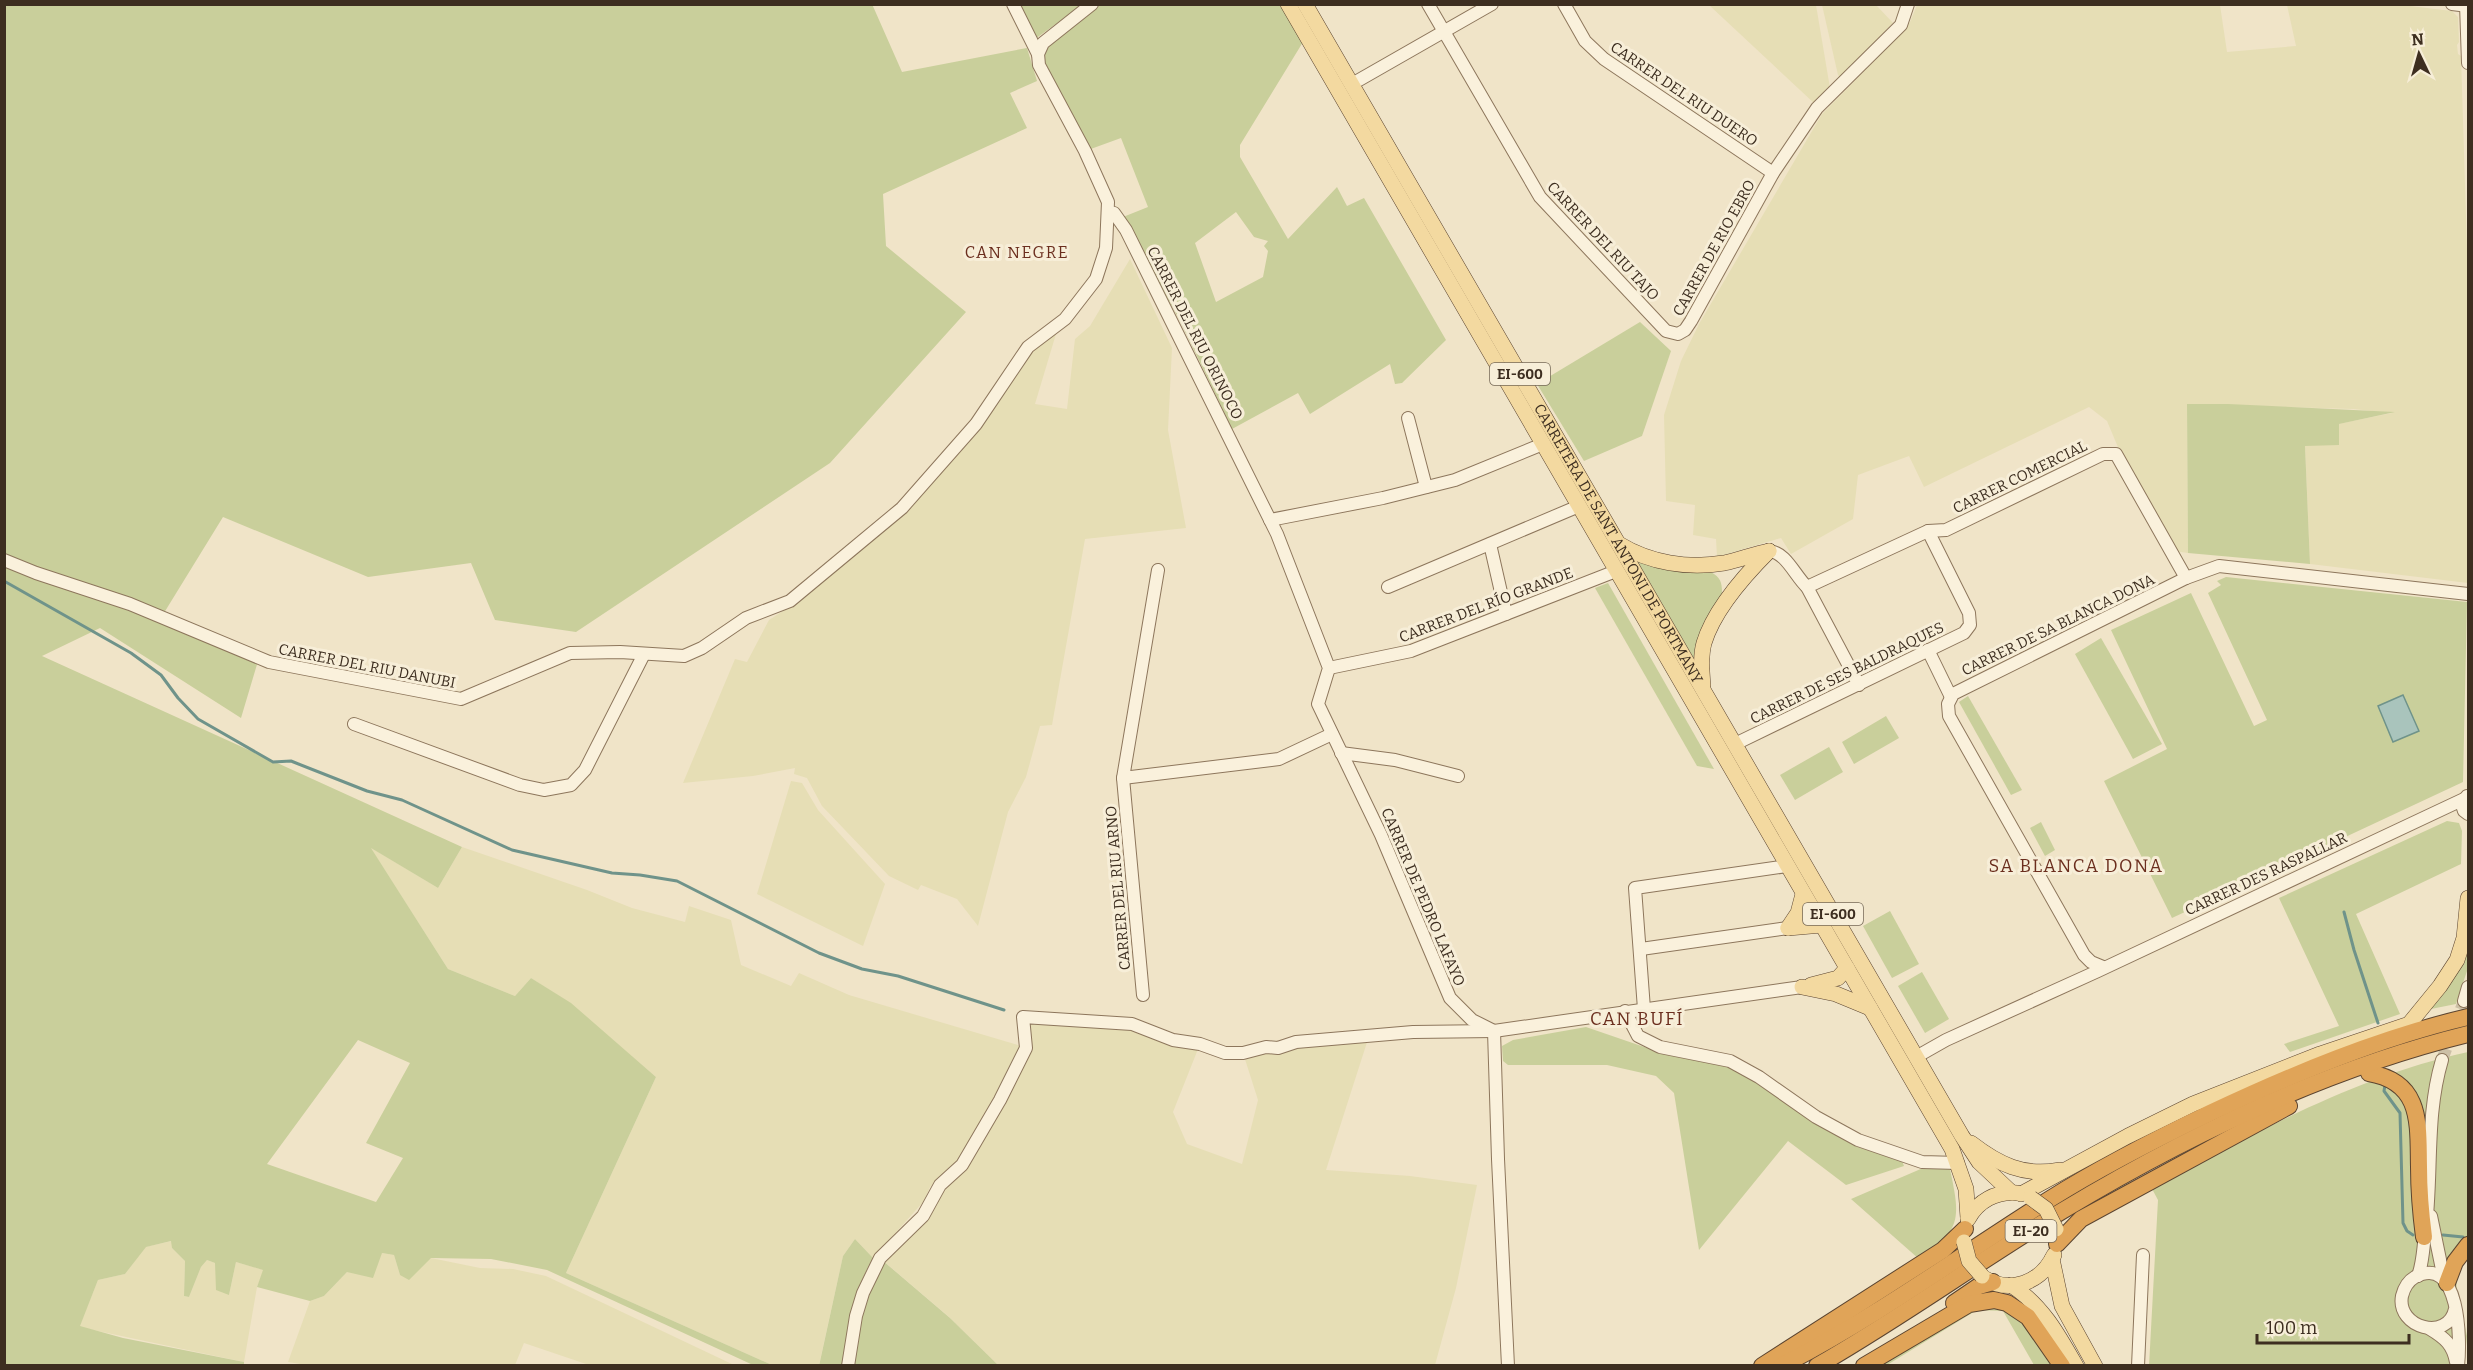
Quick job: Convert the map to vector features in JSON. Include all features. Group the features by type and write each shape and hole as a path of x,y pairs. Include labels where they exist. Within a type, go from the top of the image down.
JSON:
{"highway":[{"path":"2409,1024 2466,1005"},
{"name":"EI-20","path":"1781,1365 1870,1315 2052,1197 2178,1129 2253,1093 2366,1047 2401,1034 2469,1017"},
{"name":"EI-20","path":"1817,1365 1925,1300 2062,1211 2210,1132 2292,1094 2388,1057 2469,1034"},
{"path":"2055,1244 2081,1219 2303,1099 2416,1056 2438,1042"},
{"path":"2369,1072 2396,1082 2415,1106 2419,1131 2420,1199 2424,1237"},
{"path":"1762,1365 1943,1250 1966,1230"},
{"path":"2446,1281 2455,1262 2469,1245"},
{"path":"1850,1365 1906,1334 1987,1279"},
{"path":"1864,1365 1969,1304 1994,1300 2007,1303 2028,1317 2062,1365"}],"main road":[{"name":"CARRETERA DE SANT ANTONI DE PORTMANY","path":"1288,4 1787,866"},
{"name":"CARRETERA DE SANT ANTONI DE PORTMANY","path":"1305,4 1916,1057"},
{"path":"1617,543 1656,562 1713,564 1769,551"},
{"path":"1704,692 1702,658 1704,643 1735,586 1769,551"},
{"path":"1713,564 1727,581 1726,602"},
{"name":"EI-600","path":"1787,866 1958,1163 1966,1189 1969,1261 1987,1279"},
{"path":"1788,928 1798,913 1803,894"},
{"path":"1966,1230 1977,1206 1990,1197 2021,1195 2193,1104 2330,1051 2409,1024 2440,986 2457,960 2464,938 2469,898"},
{"path":"1788,928 1822,925"},
{"path":"1802,987 1829,982 1838,978 1847,968"},
{"path":"1802,987 1836,994 1870,1008"},
{"name":"EI-600","path":"1916,1057 1979,1162 2021,1195 2046,1209 2055,1244 2056,1285 2062,1306 2094,1365"},
{"path":"1962,1136 1989,1156 2011,1168 2040,1173 2070,1168"},
{"path":"2011,1286 2032,1280 2044,1271 2055,1244"},
{"path":"1987,1279 2011,1286 2036,1305 2046,1316 2076,1365"}],"street":[{"name":"CARRER DEL RIU ORINOCO","path":"1013,4 1038,54 1039,65 1105,192 1109,212 1114,213 1126,230 1270,520 1329,668"},
{"path":"1038,54 1042,43 1092,4"},
{"name":"CARRER DEL RIU TAJO","path":"1428,4 1540,197 1666,332 1678,334"},
{"path":"1352,84 1492,4"},
{"name":"CARRER DEL RIU DUERO","path":"1564,4 1585,41 1604,59 1773,173"},
{"name":"CARRER DE RIO EBRO","path":"1678,334 1685,330 1691,321 1773,173 1817,108 1901,25 1908,4"},
{"path":"2452,4 2467,6 2469,63"},
{"name":"CARRER DEL RIU DANUBI","path":"4,560 130,604 269,662 461,699 570,653 684,656 702,648 746,618 790,601 902,508 976,423 1028,346 1065,319 1096,279 1106,248 1109,212"},
{"path":"1408,418 1426,487"},
{"path":"1270,520 1383,498 1455,480 1543,444"},
{"name":"CARRER COMERCIAL","path":"1807,586 1928,531 1946,530 2103,454 2116,454 2186,578"},
{"path":"1388,587 1579,506"},
{"name":"CARRER DE SES BALDRAQUES","path":"1735,744 1964,633 1970,625 1969,613 1928,531"},
{"path":"1490,544 1506,614"},
{"path":"1769,551 1781,555 1797,577 1807,586 1858,685"},
{"name":"CARRER DE SA BLANCA DONA","path":"1951,697 2186,578 2219,566 2469,594"},
{"name":"CARRER DEL RIU ARNO","path":"1143,995 1123,778 1158,570"},
{"name":"CARRER DEL RÍO GRANDE","path":"1329,668 1411,651 1616,571"},
{"path":"1928,650 1951,697 1948,704 1948,716 2084,955 2091,962 2103,967"},
{"path":"354,724 520,785 544,790 571,785 585,770 644,654"},
{"name":"CARRER DE PEDRO LAFAYO","path":"1329,668 1318,704 1381,835 1450,998 1472,1020 1494,1031"},
{"path":"1123,778 1279,759 1332,734"},
{"path":"1341,753 1395,760 1458,776"},
{"name":"CARRER DES RASPALLAR","path":"1916,1057 1946,1040 2442,809 2466,804"},
{"path":"1644,1009 1635,888 1787,866"},
{"path":"1641,950 1788,928"},
{"path":"2080,978 2085,969 2084,955"},
{"path":"848,1365 856,1316 863,1293 879,1258 923,1216 940,1185 962,1165 1000,1100 1026,1048 1023,1017 1132,1024 1173,1040 1200,1044 1225,1053 1243,1053 1266,1047 1278,1048 1296,1042 1413,1032 1494,1031 1802,987"},
{"path":"2466,1005 2469,987"},
{"path":"1625,1011 1638,1036 1660,1047 1730,1061 1759,1077 1816,1117 1858,1140 1923,1162 1958,1163"},
{"path":"1494,1031 1497,1149 1508,1365"},
{"path":"2418,1276 2429,1200 2431,1115 2442,1060"},
{"path":"2429,1200 2460,1336 2457,1365"},
{"path":"2138,1365 2143,1255"},
{"path":"2446,1281 2431,1273 2412,1278 2404,1288 2402,1306 2407,1317 2414,1324 2430,1329 2448,1341 2453,1349 2457,1365"},
{"path":"2430,1329 2446,1323 2453,1316 2455,1309"}],"shaded area":[{"path":"1709,5 1816,5 1830,88 1815,104"},
{"path":"1822,5 1876,5 1893,23 1841,78 1838,75"},
{"path":"1917,5 2220,5 2227,52 2296,46 2287,5 2402,5 2452,11 2458,17 2459,42 2457,45 2458,54 2461,56 2468,281 2468,583 2310,564 2305,445 2338,445 2338,424 2392,413 2353,409 2187,404 2188,553 2174,551 2120,452 2107,421 2089,407 1924,487 1909,456 1858,475 1853,519 1791,554 1781,538 1717,557 1716,539 1693,535 1695,505 1666,501 1664,415 1681,361 1699,324 1822,114 1901,34 1910,22"},
{"path":"1130,259 1172,348 1168,430 1186,528 1085,539 1052,725 1040,726 1026,777 1008,812 978,926 957,899 921,885 918,890 889,876 822,806 807,778 794,774 795,768 753,776 683,783 735,659 747,662 769,620 806,596 907,511 967,444 1013,370 1033,347 1056,334 1035,404 1067,409 1075,339 1090,326"},
{"path":"791,781 802,783 818,810 885,884 863,946 757,894"},
{"path":"370,847 438,888 462,847 632,908 685,922 689,906 731,920 741,965 791,986 799,973 849,995 1021,1046 1001,1087 957,1161 930,1187 924,1201 873,1258 855,1239 843,1256 819,1365 772,1365 566,1273 656,1077 571,1004 531,978 515,996 448,969"},
{"path":"1023,1017 1093,1020 1200,1044 1173,1112 1187,1144 1242,1164 1258,1100 1243,1053 1369,1036 1326,1170 1410,1176 1477,1185 1456,1288 1435,1365 998,1365 948,1316 880,1258 962,1165 1026,1049"},
{"path":"172,1241 172,1248 185,1261 184,1296 189,1297 201,1267 207,1260 215,1263 229,1295 236,1262 264,1270 257,1287 244,1362 79,1327 98,1280 125,1274 145,1247"},
{"path":"382,1253 394,1255 400,1275 431,1258 480,1268 513,1269 546,1276 734,1365 589,1365 524,1343 515,1365 312,1366 288,1362 310,1301 324,1296 347,1272"}],"green space":[{"path":"872,4 902,72 1027,48 1037,81 1010,93 1027,128 883,194 886,246 966,312 830,463 576,632 495,620 471,563 368,577 223,517 159,621 258,661 241,718 100,628 42,656 462,847 438,888 371,848 448,969 515,996 531,978 571,1003 656,1077 566,1273 772,1365 753,1365 547,1270 491,1259 431,1258 409,1280 400,1275 394,1255 382,1253 373,1278 347,1272 324,1296 310,1301 257,1287 263,1270 236,1262 229,1295 216,1290 215,1263 207,1260 201,1267 189,1297 184,1296 185,1261 172,1248 171,1241 146,1247 125,1274 98,1280 80,1326 123,1338 244,1362 244,1365 5,1366 5,5","holes":["358,1040 410,1063 366,1143 403,1158 376,1202 267,1164"]},
{"path":"1017,5 1082,5 1035,39"},
{"path":"1099,5 1280,5 1303,42 1240,145 1240,157 1288,239 1337,187 1347,206 1364,198 1446,340 1402,383 1395,384 1390,364 1310,414 1298,393 1232,429 1180,321 1123,217 1148,207 1121,138 1088,150 1042,63 1043,54 1049,45","holes":["1236,212 1254,237 1268,241 1264,246 1268,251 1263,277 1216,302 1195,243"]},
{"path":"1640,322 1671,351 1642,436 1584,461 1537,384"},
{"path":"2187,404 2395,412 2339,424 2339,445 2305,446 2310,564 2188,553"},
{"path":"1636,559 1698,567 1714,574 1720,580 1722,595 1697,664"},
{"path":"2226,577 2467,602 2463,782 2172,918 2104,781 2167,749 2111,630 2191,593 2254,726 2267,720 2208,593 2221,585 2217,581"},
{"path":"1608,583 1714,769 1697,766 1595,588"},
{"path":"2101,638 2162,744 2133,759 2075,654"},
{"path":"1968,696 2022,790 2011,795 1959,702"},
{"path":"1886,716 1899,738 1854,764 1842,742"},
{"path":"1829,747 1843,772 1795,800 1780,775"},
{"path":"2447,821 2459,823 2462,831 2461,864 2356,914 2400,1014 2290,1052 2284,1044 2339,1026 2279,898"},
{"path":"2041,822 2055,850 2045,856 2030,828"},
{"path":"1890,911 1919,964 1892,978 1863,926"},
{"path":"2468,936 2468,968 2456,1004 2431,1009"},
{"path":"1922,972 1949,1019 1925,1033 1898,986"},
{"path":"1586,1027 1653,1050 1734,1068 1855,1146 1902,1161 1904,1166 1846,1185 1788,1141 1699,1250 1674,1093 1656,1076 1607,1065 1508,1065 1503,1061 1502,1046 1513,1040"},
{"path":"2468,1052 2468,1253 2456,1273 2457,1292 2467,1336 2464,1365 2149,1366 2158,1200 2151,1187 2305,1109 2385,1076"},
{"path":"1923,1168 1950,1169 1956,1211 1951,1230 1933,1249 1919,1259 1851,1199"},
{"path":"855,1239 873,1258 856,1297 844,1365 819,1366 843,1256"},
{"path":"882,1260 950,1318 998,1365 854,1366 859,1318"},
{"path":"1979,1304 2017,1312 2059,1365 2034,1365 2003,1311 1977,1310 1887,1365 1871,1366"}],"water":[{"path":"2403,695 2419,731 2393,742 2378,706"}],"waterway":[{"path":"4,581 131,653 161,675 198,719 273,762 291,761 367,791 402,800 512,850 612,873 677,881 819,953 862,969 898,976 1004,1010"},
{"path":"2344,912 2378,1023"},
{"path":"2385,1085 2384,1091 2400,1113 2403,1223 2407,1231 2413,1235"},
{"path":"2443,1235 2463,1237"}],"tunnel":[{"path":"2442,1060 2464,1001"}],"district":[{"name":"CAN NEGRE","path":"1017,252"},
{"name":"SA BLANCA DONA","path":"2076,866"},
{"name":"CAN BUFÍ","path":"1637,1019"}]}
